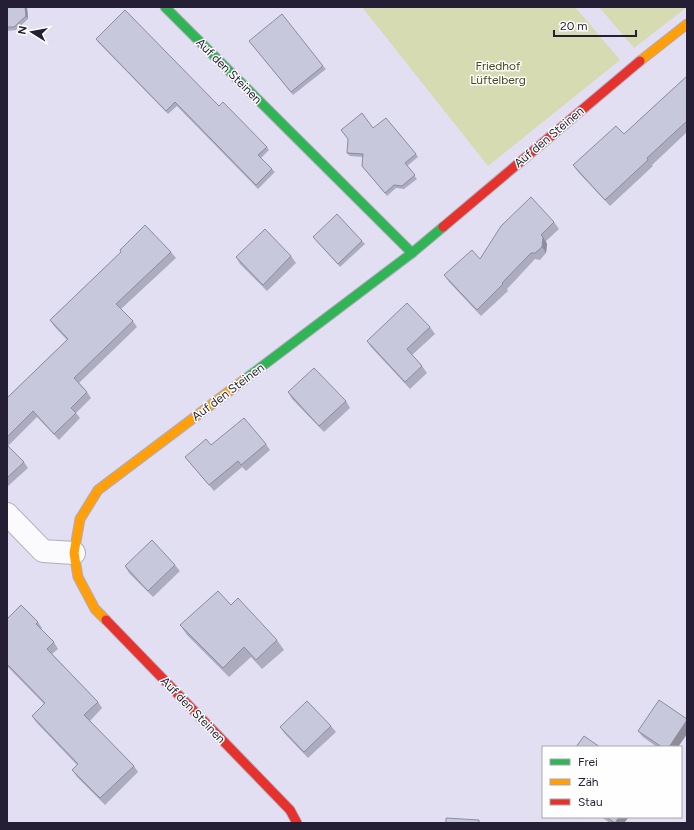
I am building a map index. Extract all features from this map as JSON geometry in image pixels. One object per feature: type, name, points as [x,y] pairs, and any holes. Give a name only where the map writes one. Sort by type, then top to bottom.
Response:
[{"type":"street","name":"Auf den Steinen","points":[[165,7],[412,253]]},
{"type":"street","name":"Auf den Steinen","points":[[297,823],[290,810],[95,609],[78,577],[74,553],[80,519],[98,490],[412,253],[633,66],[687,24]]},
{"type":"street","points":[[7,514],[43,551],[74,553]]},
{"type":"green space","name":"Friedhof Lüftelberg","points":[[362,7],[575,7],[620,60],[488,166]]},
{"type":"green space","points":[[599,7],[687,7],[634,48]]},
{"type":"building","points":[[7,7],[25,7],[26,16],[14,27],[7,27]]},
{"type":"building","points":[[125,10],[219,106],[223,102],[267,147],[258,155],[272,169],[256,185],[175,102],[166,111],[96,39]]},
{"type":"building","points":[[282,14],[323,66],[291,92],[249,41]]},
{"type":"building","points":[[687,76],[687,121],[605,200],[573,165],[616,126],[624,134]]},
{"type":"building","points":[[362,113],[373,128],[386,118],[416,154],[405,163],[415,175],[402,186],[394,185],[385,193],[362,166],[363,154],[347,153],[348,139],[341,130]]},
{"type":"building","points":[[531,197],[554,222],[541,235],[543,237],[542,247],[535,253],[531,253],[477,310],[444,275],[472,250],[480,259],[501,226]]},
{"type":"building","points":[[337,214],[362,241],[338,264],[313,237]]},
{"type":"building","points":[[145,225],[171,252],[116,304],[133,321],[74,378],[87,392],[71,408],[76,413],[54,434],[33,411],[7,437],[7,398],[68,339],[50,320],[121,252],[120,250]]},
{"type":"building","points":[[265,229],[291,256],[263,285],[236,257]]},
{"type":"building","points":[[407,303],[430,327],[407,349],[422,366],[405,382],[367,341]]},
{"type":"building","points":[[314,368],[346,401],[319,426],[288,392]]},
{"type":"building","points":[[244,418],[266,444],[241,465],[238,461],[209,485],[185,457],[206,439],[211,445]]},
{"type":"building","points":[[7,445],[24,462],[7,478]]},
{"type":"building","points":[[152,540],[175,565],[148,591],[125,566]]},
{"type":"building","points":[[218,591],[231,605],[238,598],[277,640],[256,660],[244,647],[223,668],[180,625]]},
{"type":"building","points":[[21,605],[38,622],[36,624],[54,642],[47,649],[98,702],[84,715],[134,766],[100,798],[72,770],[78,764],[32,716],[45,703],[7,664],[7,619]]},
{"type":"building","points":[[659,700],[687,719],[670,746],[660,746],[638,731]]},
{"type":"building","points":[[307,701],[331,726],[304,752],[280,727]]},
{"type":"building","points":[[584,736],[599,746],[577,746]]},
{"type":"building","points":[[446,818],[479,820],[479,823],[446,823]]},
{"type":"building","points":[[608,818],[618,818],[615,823]]},
{"type":"traffic: fast","points":[[165,7],[412,253]]},
{"type":"traffic: fast","points":[[244,380],[412,253],[443,227]]},
{"type":"traffic: slow","points":[[640,61],[687,24]]},
{"type":"traffic: slow","points":[[106,620],[95,609],[78,577],[74,553],[80,519],[98,490],[244,380]]},
{"type":"traffic: jam","points":[[443,227],[640,61]]},
{"type":"traffic: jam","points":[[106,620],[290,810],[297,823]]}]
